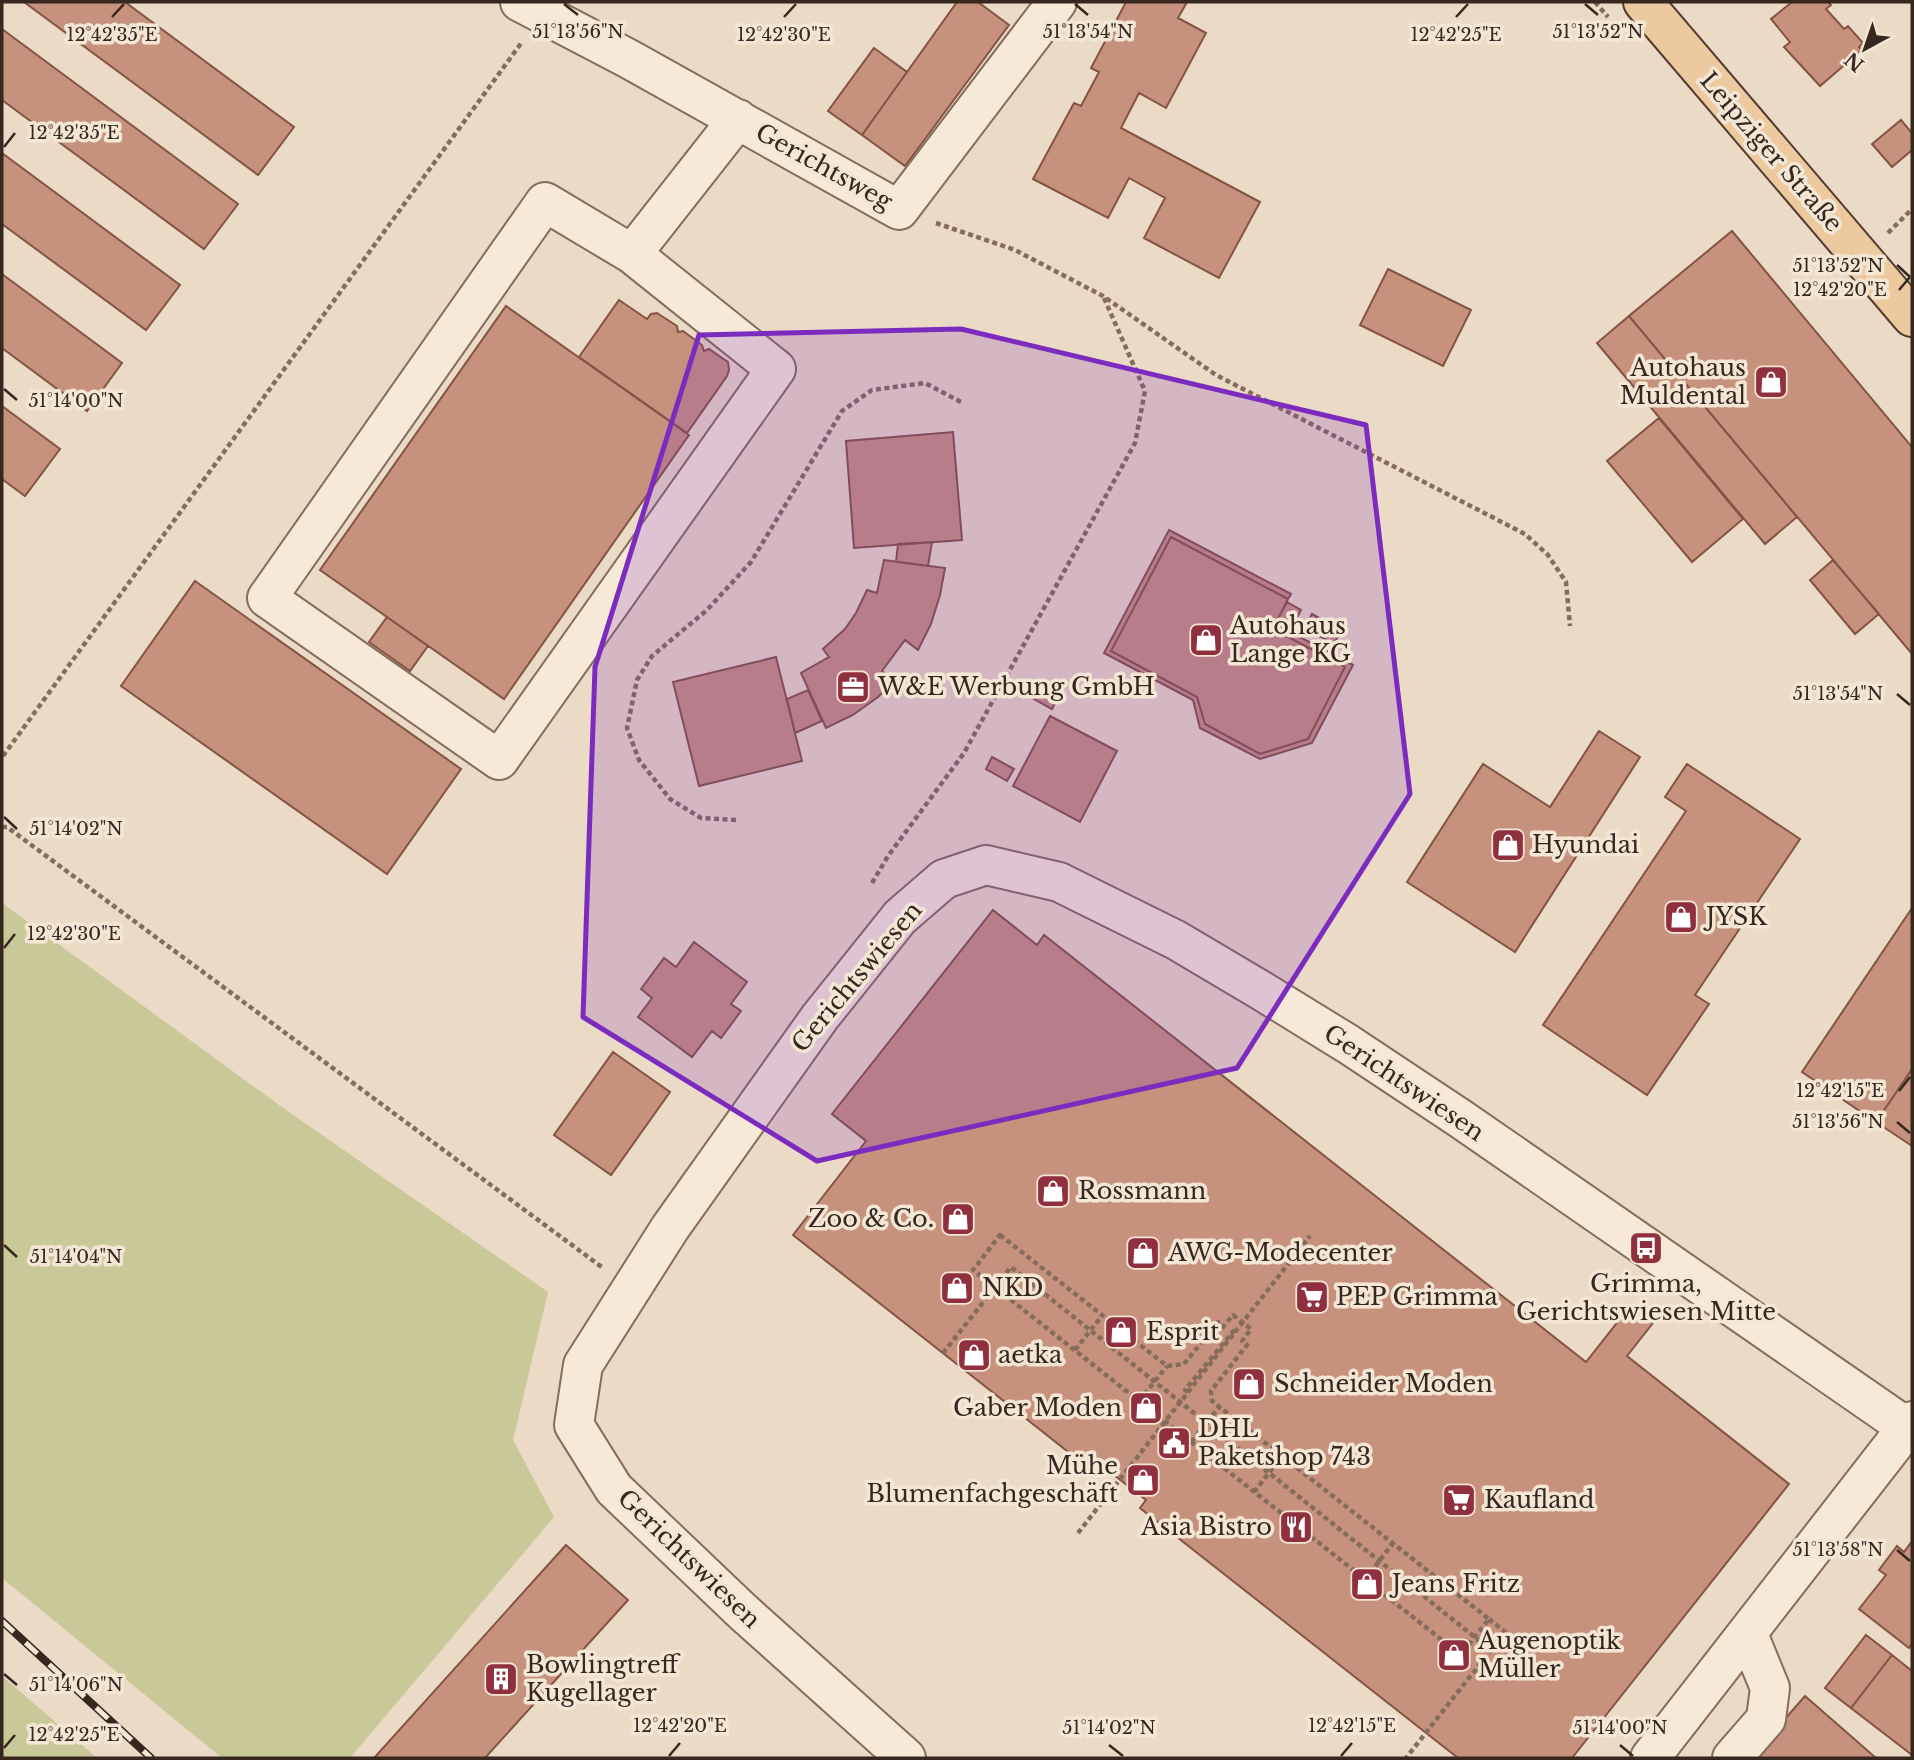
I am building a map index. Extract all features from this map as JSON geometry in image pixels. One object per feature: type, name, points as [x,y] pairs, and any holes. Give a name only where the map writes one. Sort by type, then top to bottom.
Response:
[{"type":"main road","name":"Leipziger Straße","points":[[1643,2],[1908,302]]},
{"type":"street","name":"Gerichtsweg","points":[[532,8],[899,210],[1057,2]]},
{"type":"street","points":[[632,254],[738,120]]},
{"type":"street","points":[[545,202],[632,254],[775,369],[499,760],[267,598],[545,202]]},
{"type":"street","name":"Gerichtswiesen","points":[[906,1758],[742,1611],[614,1489],[574,1425],[583,1365],[670,1228],[820,1017],[901,917],[944,879],[986,865],[1059,882],[1175,940],[1262,990],[1450,1112],[1911,1426],[1650,1758]]},
{"type":"street","points":[[1732,1758],[1766,1719],[1769,1699],[1770,1688],[1748,1634]]},
{"type":"path","points":[[3,756],[532,8]]},
{"type":"path","points":[[899,210],[1015,250],[1103,296],[1216,375],[1525,534],[1548,555],[1566,582],[1570,626]]},
{"type":"path","points":[[872,883],[888,856],[964,753],[1135,443],[1145,391],[1103,296]]},
{"type":"path","points":[[736,820],[701,818],[670,799],[639,760],[628,728],[637,680],[652,656],[707,610],[751,562],[842,411],[872,390],[925,383],[961,402]]},
{"type":"path","points":[[2,827],[7,827],[632,1289]]},
{"type":"path","points":[[1167,1366],[1000,1235],[973,1270],[1461,1656],[1489,1619]]},
{"type":"path","points":[[1078,1532],[1311,1236]]},
{"type":"path","points":[[943,1353],[1012,1267],[1491,1650],[1406,1758]]},
{"type":"path","points":[[1075,1350],[1102,1315]]},
{"type":"path","points":[[1139,1401],[1167,1366],[1184,1364],[1218,1322],[1223,1327],[1233,1315],[1251,1329],[1242,1341],[1247,1345],[1211,1391],[1212,1401],[1514,1639]]},
{"type":"path","points":[[1191,1442],[1220,1406]]},
{"type":"path","points":[[1254,1492],[1282,1455]]},
{"type":"path","points":[[1365,1580],[1393,1543]]},
{"type":"highlighted area","points":[[961,329],[1366,425],[1410,794],[1237,1068],[817,1161],[583,1017],[595,667],[699,335]]},
{"type":"green space","points":[[2,903],[286,1110],[548,1292],[513,1440],[554,1517],[350,1758],[222,1758],[2,1578]]},
{"type":"green space","points":[[2,1676],[97,1758],[2,1758]]},
{"type":"building","points":[[24,2],[125,2],[294,127],[258,175]]},
{"type":"building","points":[[957,2],[978,2],[1009,25],[905,166],[862,135]]},
{"type":"building","points":[[1126,2],[1187,2],[1178,18],[1206,33],[1166,108],[1139,93],[1121,128],[1260,202],[1219,278],[1144,238],[1165,198],[1129,178],[1108,218],[1033,179],[1074,103],[1081,106],[1099,72],[1091,68]]},
{"type":"building","points":[[1792,2],[1828,2],[1831,5],[1826,9],[1844,29],[1848,26],[1863,43],[1859,47],[1862,50],[1820,86],[1784,47],[1790,42],[1771,19]]},
{"type":"building","points":[[2,29],[238,204],[204,249],[2,100]]},
{"type":"building","points":[[874,48],[907,72],[862,135],[828,111]]},
{"type":"building","points":[[1901,120],[1912,133],[1912,150],[1892,167],[1872,144]]},
{"type":"building","points":[[2,153],[180,285],[146,330],[2,224]]},
{"type":"building","name":"Autohaus Muldental","points":[[1732,231],[1912,447],[1912,654],[1629,316]]},
{"type":"building","points":[[1388,269],[1471,310],[1443,366],[1360,325]]},
{"type":"building","points":[[2,274],[122,363],[87,411],[2,348]]},
{"type":"building","points":[[619,300],[647,319],[651,314],[657,313],[677,326],[678,332],[683,331],[702,345],[704,351],[709,349],[728,362],[727,376],[687,433],[579,357]]},
{"type":"building","points":[[506,306],[689,435],[504,699],[320,570]]},
{"type":"building","points":[[1629,316],[1797,517],[1765,544],[1597,343]]},
{"type":"building","points":[[2,406],[60,449],[25,496],[2,479]]},
{"type":"building","points":[[1659,418],[1743,519],[1692,562],[1607,461]]},
{"type":"building","points":[[953,432],[962,540],[854,548],[846,441]]},
{"type":"building","points":[[1169,530],[1291,594],[1288,599],[1171,537],[1111,651],[1197,697],[1205,724],[1260,754],[1308,739],[1345,667],[1273,629],[1275,624],[1353,665],[1312,743],[1260,759],[1200,728],[1193,700],[1104,653]]},
{"type":"building","name":"Autohaus Lange KG","points":[[1171,537],[1288,599],[1273,629],[1345,667],[1308,739],[1260,754],[1205,724],[1197,697],[1111,651]]},
{"type":"building","points":[[932,542],[928,566],[896,562],[898,544]]},
{"type":"building","points":[[884,560],[945,568],[931,624],[918,650],[905,640],[882,671],[894,681],[878,697],[853,715],[826,728],[801,673],[829,657],[823,649],[845,629],[867,590],[877,593]]},
{"type":"building","points":[[1833,560],[1879,614],[1855,634],[1810,580]]},
{"type":"building","points":[[195,581],[461,769],[387,874],[121,686]]},
{"type":"building","points":[[1287,602],[1301,610],[1290,632],[1275,624]]},
{"type":"building","points":[[1312,614],[1341,630],[1334,644],[1305,628]]},
{"type":"building","points":[[387,617],[428,646],[410,671],[369,642]]},
{"type":"building","points":[[776,657],[802,761],[699,786],[673,682]]},
{"type":"building","points":[[1043,681],[1061,691],[1052,709],[1034,699]]},
{"type":"building","points":[[808,690],[822,721],[795,733],[787,699]]},
{"type":"building","points":[[1050,716],[1117,751],[1080,822],[1013,786]]},
{"type":"building","name":"Hyundai","points":[[1599,731],[1640,757],[1515,952],[1407,882],[1483,764],[1550,807]]},
{"type":"building","points":[[992,757],[1014,769],[1007,781],[986,769]]},
{"type":"building","name":"JYSK","points":[[1687,764],[1800,839],[1695,995],[1709,1004],[1647,1095],[1543,1025],[1686,811],[1665,797]]},
{"type":"building","points":[[1912,908],[1912,1069],[1876,1122],[1802,1072]]},
{"type":"building","points":[[993,910],[1037,945],[1044,935],[1586,1362],[1631,1305],[1653,1323],[1627,1356],[1789,1484],[1572,1758],[1458,1758],[1140,1508],[1146,1500],[1087,1454],[1081,1462],[793,1235],[866,1141],[832,1114]]},
{"type":"building","points":[[694,942],[747,982],[731,1004],[741,1011],[721,1038],[712,1031],[692,1057],[638,1017],[652,998],[641,989],[664,958],[676,967]]},
{"type":"building","points":[[613,1052],[670,1092],[611,1175],[554,1135]]},
{"type":"building","points":[[1912,1069],[1912,1146],[1876,1122]]},
{"type":"building","points":[[1912,1541],[1912,1643],[1909,1648],[1859,1609],[1886,1575],[1879,1570],[1897,1546],[1904,1552]]},
{"type":"building","name":"Bowlingtreff Kugellager","points":[[566,1545],[628,1600],[485,1758],[374,1758]]},
{"type":"building","points":[[1866,1635],[1892,1655],[1851,1708],[1825,1688]]},
{"type":"building","points":[[1892,1655],[1912,1671],[1912,1755],[1851,1708]]},
{"type":"building","points":[[1805,1696],[1876,1758],[1751,1758]]},
{"type":"railway","points":[[2,1621],[151,1758]]},
{"type":"place","name":"Autohaus Muldental","points":[[1771,382]]},
{"type":"place","name":"Autohaus Lange KG","points":[[1206,640]]},
{"type":"place","name":"W&E Werbung GmbH","points":[[853,687]]},
{"type":"place","name":"Hyundai","points":[[1508,845]]},
{"type":"place","name":"JYSK","points":[[1681,917]]},
{"type":"place","name":"Rossmann","points":[[1053,1191]]},
{"type":"place","name":"Zoo & Co.","points":[[958,1219]]},
{"type":"place","name":"Grimma, Gerichtswiesen Mitte","points":[[1646,1248]]},
{"type":"place","name":"AWG-Modecenter","points":[[1143,1253]]},
{"type":"place","name":"NKD","points":[[957,1288]]},
{"type":"place","name":"PEP Grimma","points":[[1312,1297]]},
{"type":"place","name":"Esprit","points":[[1121,1332]]},
{"type":"place","name":"aetka","points":[[974,1355]]},
{"type":"place","name":"Schneider Moden","points":[[1249,1384]]},
{"type":"place","name":"Gaber Moden","points":[[1146,1408]]},
{"type":"place","name":"DHL Paketshop 743","points":[[1174,1443]]},
{"type":"place","name":"Mühe Blumenfachgeschäft","points":[[1143,1480]]},
{"type":"place","name":"Kaufland","points":[[1459,1500]]},
{"type":"place","name":"Asia Bistro","points":[[1296,1527]]},
{"type":"place","name":"Jeans Fritz","points":[[1367,1584]]},
{"type":"place","name":"Augenoptik Müller","points":[[1454,1655]]},
{"type":"place","name":"Bowlingtreff Kugellager","points":[[501,1679]]}]
